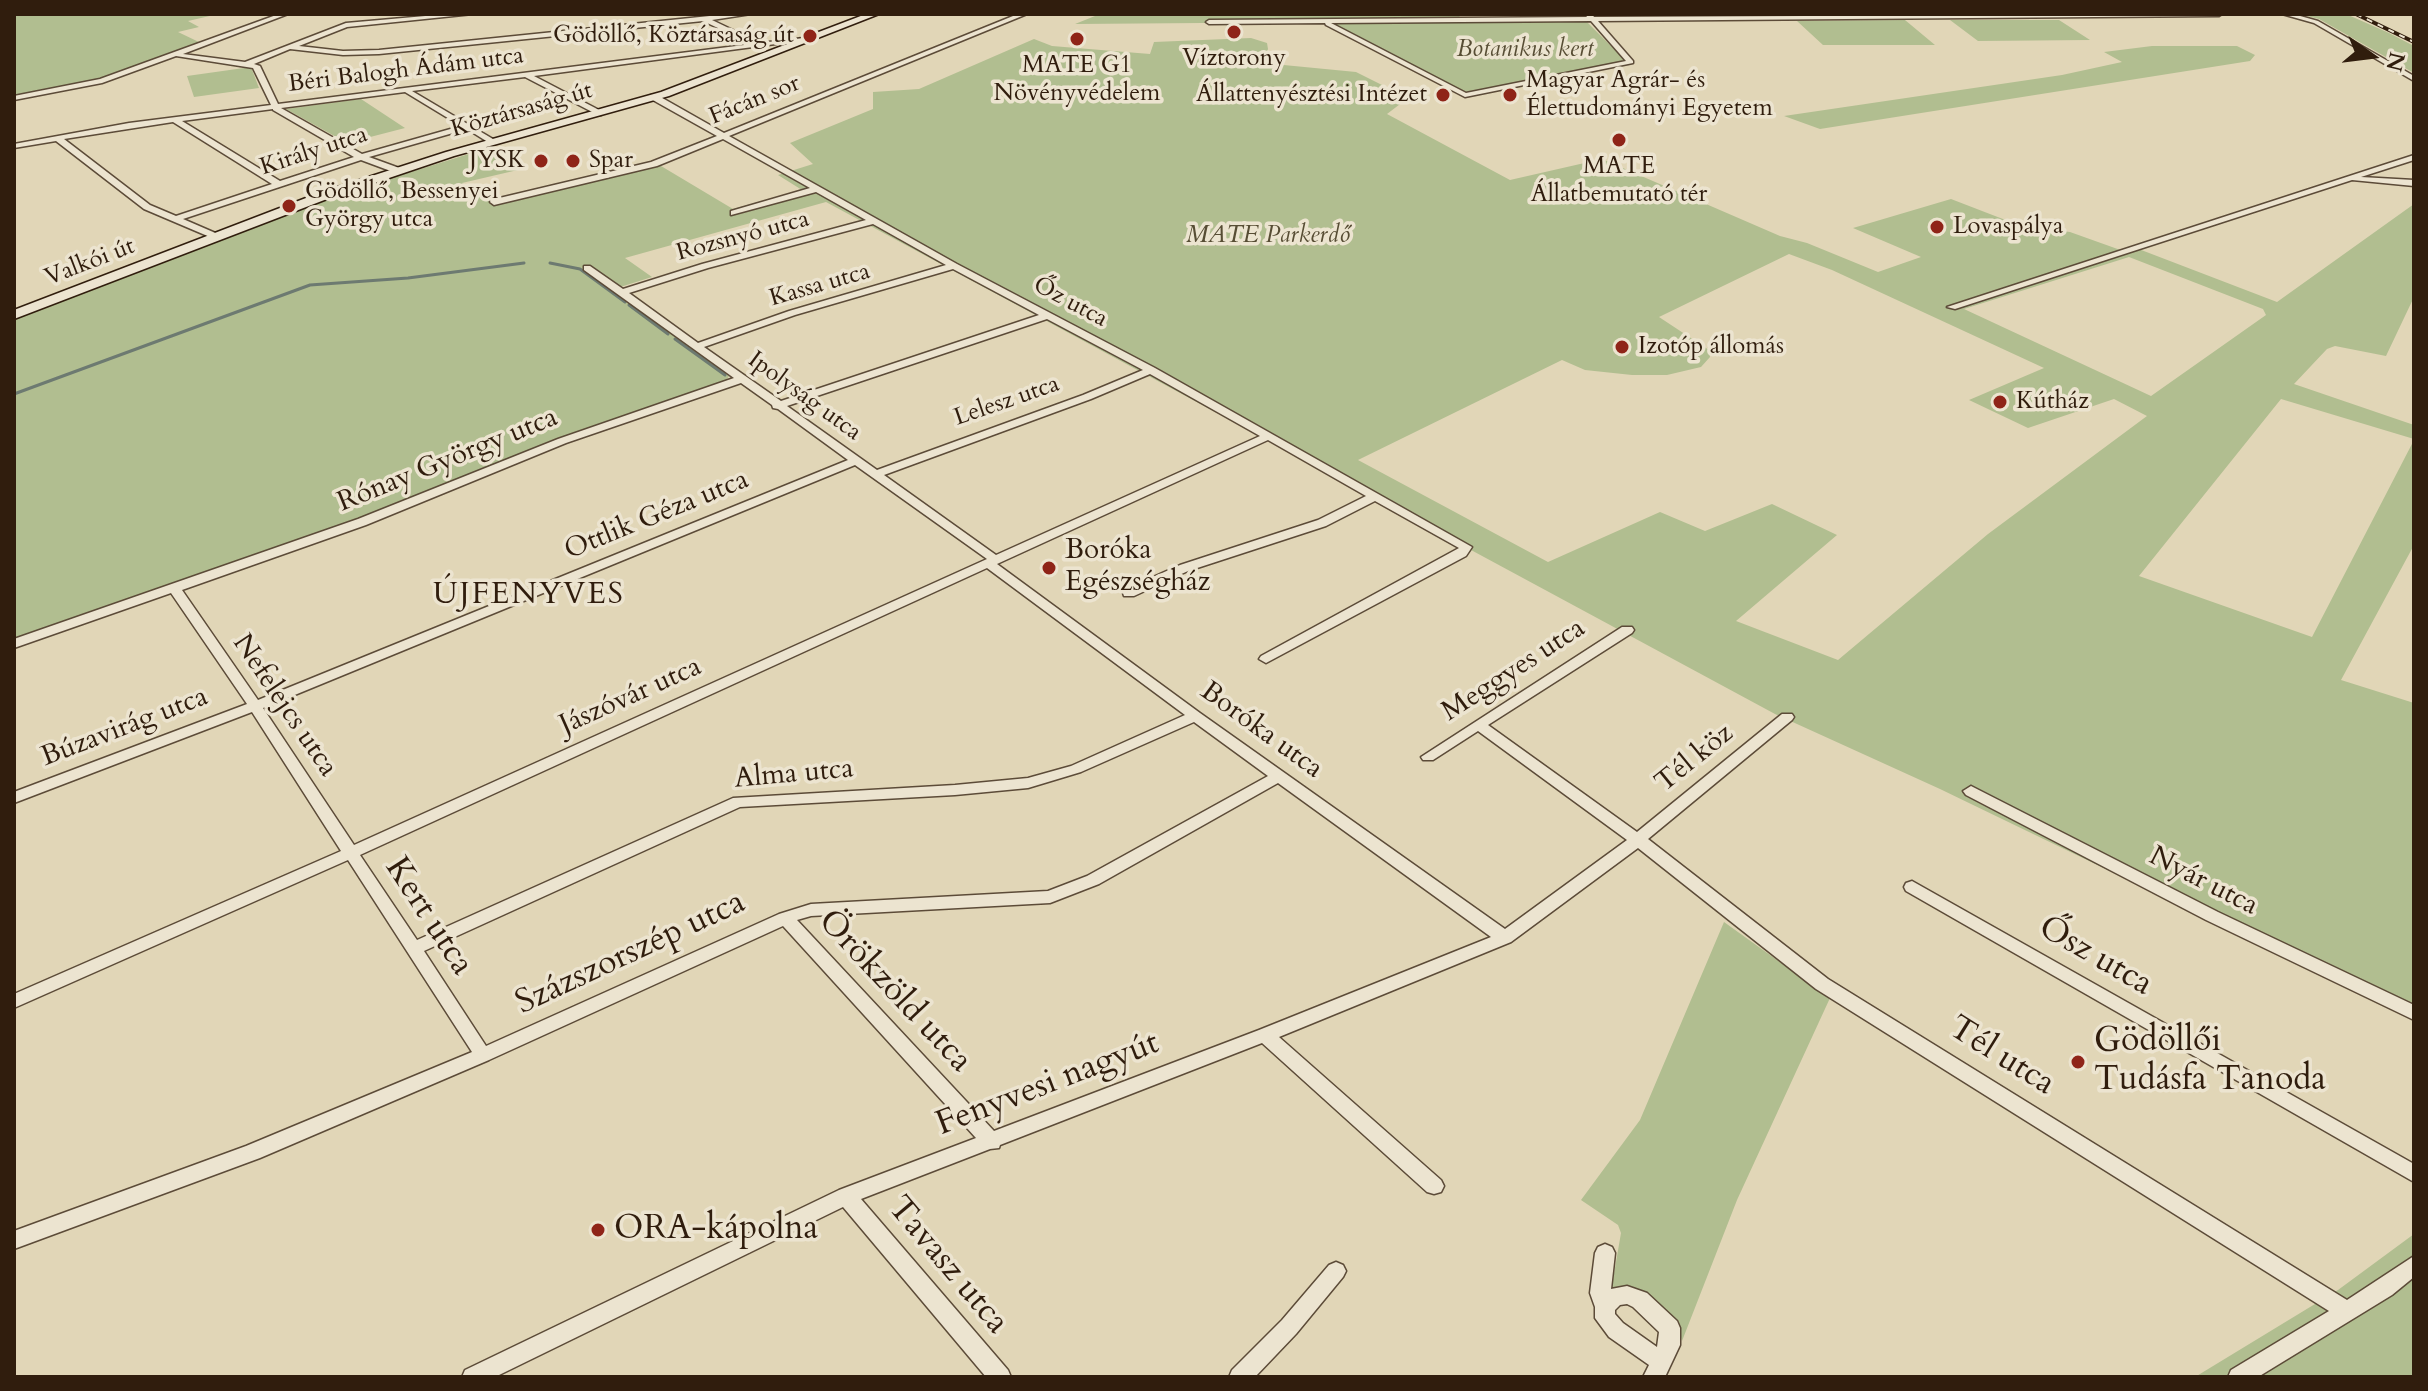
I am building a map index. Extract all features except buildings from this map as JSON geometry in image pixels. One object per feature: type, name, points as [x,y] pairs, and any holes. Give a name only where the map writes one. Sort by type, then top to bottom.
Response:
[{"type":"main road","name":"Köztársaság út","points":[[182,251],[399,171],[654,97],[872,14]]},
{"type":"main road","name":"Valkói út","points":[[14,315],[182,251]]},
{"type":"street","points":[[14,98],[97,83],[285,14]]},
{"type":"street","points":[[247,64],[346,25],[470,14]]},
{"type":"street","points":[[288,47],[367,53],[748,14]]},
{"type":"street","name":"Fácán sor","points":[[494,202],[654,164],[1024,14]]},
{"type":"street","points":[[1209,22],[2219,14]]},
{"type":"street","points":[[2285,14],[2316,22],[2414,79]]},
{"type":"street","points":[[708,17],[758,45]]},
{"type":"street","points":[[1324,22],[1465,95],[1631,62],[1589,17]]},
{"type":"street","name":"Béri Balogh Ádám utca","points":[[14,146],[174,119],[803,40]]},
{"type":"street","points":[[174,54],[259,68],[276,108],[361,157],[399,171]]},
{"type":"street","points":[[528,76],[598,113]]},
{"type":"street","points":[[408,92],[494,142]]},
{"type":"street","name":"Őz utca","points":[[654,97],[1466,547],[1462,553],[1266,659]]},
{"type":"street","points":[[174,119],[278,184]]},
{"type":"street","name":"Király utca","points":[[176,219],[361,157],[467,127]]},
{"type":"street","points":[[57,138],[147,207],[217,237]]},
{"type":"street","points":[[1952,307],[2414,157]]},
{"type":"street","points":[[2368,171],[2399,182]]},
{"type":"street","points":[[2350,178],[2414,183]]},
{"type":"street","points":[[734,213],[816,189]]},
{"type":"street","name":"Rozsnyó utca","points":[[623,292],[705,266],[873,221]]},
{"type":"street","name":"Kassa utca","points":[[698,346],[792,313],[954,266]]},
{"type":"street","name":"Ipolyság utca","points":[[587,268],[876,474],[992,562]]},
{"type":"street","points":[[777,406],[1046,316]]},
{"type":"street","name":"Lelesz utca","points":[[876,474],[1087,397],[1151,370]]},
{"type":"street","name":"Rónay György utca","points":[[14,644],[362,522],[562,441],[741,379]]},
{"type":"street","name":"Jászóvár utca","points":[[14,1001],[350,853],[1268,436]]},
{"type":"street","name":"Ottlik Géza utca","points":[[255,706],[855,461]]},
{"type":"street","points":[[1129,593],[1184,568],[1322,523],[1375,496]]},
{"type":"street","name":"Boróka utca","points":[[992,562],[1195,716],[1505,938]]},
{"type":"street","name":"Nefelejcs utca","points":[[174,588],[350,853]]},
{"type":"street","name":"Meggyes utca","points":[[1428,757],[1627,630]]},
{"type":"street","name":"Búzavirág utca","points":[[14,798],[255,706]]},
{"type":"street","name":"Alma utca","points":[[414,948],[738,802],[1028,783],[1076,769],[1195,716]]},
{"type":"street","name":"Tél köz","points":[[1636,841],[1787,717]]},
{"type":"street","name":"Tél utca","points":[[1479,725],[1664,859],[1822,984],[2345,1310]]},
{"type":"street","name":"Százszorszép utca","points":[[14,1240],[214,1168],[483,1055],[785,918],[811,910],[1050,897],[1093,880],[1279,776]]},
{"type":"street","name":"Nyár utca","points":[[1971,791],[2212,916],[2414,1013]]},
{"type":"street","name":"Fenyvesi nagyút","points":[[473,1377],[846,1196],[992,1142],[1505,938],[1636,841]]},
{"type":"street","name":"Kert utca","points":[[350,853],[483,1055]]},
{"type":"street","name":"Ősz utca","points":[[1912,887],[2414,1174]]},
{"type":"street","name":"Örökzöld utca","points":[[785,918],[992,1142]]},
{"type":"street","points":[[1265,1035],[1434,1186]]},
{"type":"street","name":"Tavasz utca","points":[[846,1196],[1000,1377]]},
{"type":"street","points":[[1605,1253],[1600,1293],[1605,1318],[1657,1369],[1671,1333],[1662,1317],[1640,1300],[1627,1295],[1614,1297],[1605,1307]]},
{"type":"street","points":[[2239,1377],[2385,1288],[2414,1265]]},
{"type":"street","points":[[1240,1377],[1289,1327],[1336,1271]]},
{"type":"green space","points":[[14,14],[214,15],[188,21],[199,27],[178,32],[201,43],[105,80],[14,98]]},
{"type":"green space","name":"Botanikus kert","points":[[1100,14],[1460,14],[1459,21],[1586,21],[1626,61],[1466,92],[1329,26],[1329,22],[1075,24]]},
{"type":"green space","points":[[2299,14],[2346,14],[2389,33],[2414,46],[2414,73],[2319,19]]},
{"type":"green space","points":[[1905,20],[1935,45],[1823,45],[1797,21]]},
{"type":"green space","points":[[1950,20],[2059,20],[2090,40],[1978,41]]},
{"type":"green space","name":"MATE Parkerdő","points":[[1251,38],[1267,43],[1263,63],[1356,72],[1408,98],[1387,114],[1510,180],[1602,159],[1780,236],[1807,243],[1878,272],[1921,257],[1853,228],[1951,199],[2021,226],[2070,232],[2126,252],[2136,248],[2277,302],[2414,204],[2414,297],[2386,356],[2335,346],[2327,349],[2294,384],[2414,425],[2414,439],[2281,399],[2139,576],[2312,637],[2414,440],[2414,545],[2341,680],[2414,703],[2414,1018],[1940,789],[1775,714],[826,202],[625,258],[652,277],[614,289],[680,334],[729,376],[726,381],[548,442],[309,539],[14,639],[14,317],[324,199],[488,148],[522,169],[462,183],[497,199],[656,163],[733,209],[802,190],[778,175],[813,164],[790,143],[873,109],[873,92],[919,89],[1034,39],[1052,46],[1150,54],[1154,42]],"holes":[[[1789,254],[1832,270],[2044,368],[1969,400],[2028,428],[2114,399],[2147,416],[1988,534],[1838,660],[1736,621],[1837,535],[1772,504],[1705,531],[1660,512],[1548,562],[1358,460],[1562,360],[1585,370],[1632,375],[1667,375],[1701,367],[1710,357],[1709,350],[1659,317]],[[2129,257],[2263,309],[2266,315],[2151,396],[1964,309]]]},
{"type":"green space","points":[[2152,46],[2237,46],[2255,55],[2250,61],[1820,129],[1784,116],[2062,75],[2122,62],[2104,52]]},
{"type":"green space","points":[[251,67],[259,88],[194,97],[187,76]]},
{"type":"green space","points":[[361,99],[405,128],[347,143],[286,109]]},
{"type":"green space","points":[[1724,922],[1830,998],[1737,1200],[1682,1341],[1677,1321],[1648,1295],[1626,1288],[1611,1291],[1621,1233],[1618,1225],[1581,1200],[1640,1120]]},
{"type":"green space","points":[[2414,1234],[2414,1377],[2195,1377],[2338,1290]]},
{"type":"waterway","points":[[14,394],[310,285],[408,278],[524,263]]},
{"type":"waterway","points":[[550,263],[580,269],[625,302]]},
{"type":"waterway","points":[[629,305],[668,334]]},
{"type":"waterway","points":[[675,339],[725,375]]},
{"type":"railway","points":[[2356,14],[2414,42]]},
{"type":"place","name":"Víztorony","points":[[1234,32]]},
{"type":"place","name":"Gödöllő, Köztársaság út","points":[[810,36]]},
{"type":"place","name":"MATE G1 Növényvédelem","points":[[1077,39]]},
{"type":"place","name":"Állattenyésztési Intézet","points":[[1443,95]]},
{"type":"place","name":"Magyar Agrár- és Élettudományi Egyetem","points":[[1510,95]]},
{"type":"place","name":"MATE Állatbemutató tér","points":[[1619,140]]},
{"type":"place","name":"JYSK","points":[[541,161]]},
{"type":"place","name":"Spar","points":[[573,161]]},
{"type":"place","name":"Gödöllő, Bessenyei György utca","points":[[289,206]]},
{"type":"place","name":"Lovaspálya","points":[[1937,227]]},
{"type":"place","name":"Izotóp állomás","points":[[1622,347]]},
{"type":"place","name":"Kútház","points":[[2000,402]]},
{"type":"place","name":"Boróka Egészségház","points":[[1049,568]]},
{"type":"place","name":"Gödöllői Tudásfa Tanoda","points":[[2078,1062]]},
{"type":"place","name":"ORA-kápolna","points":[[598,1230]]},
{"type":"district","name":"ÚJFENYVES","points":[[529,596]]}]
